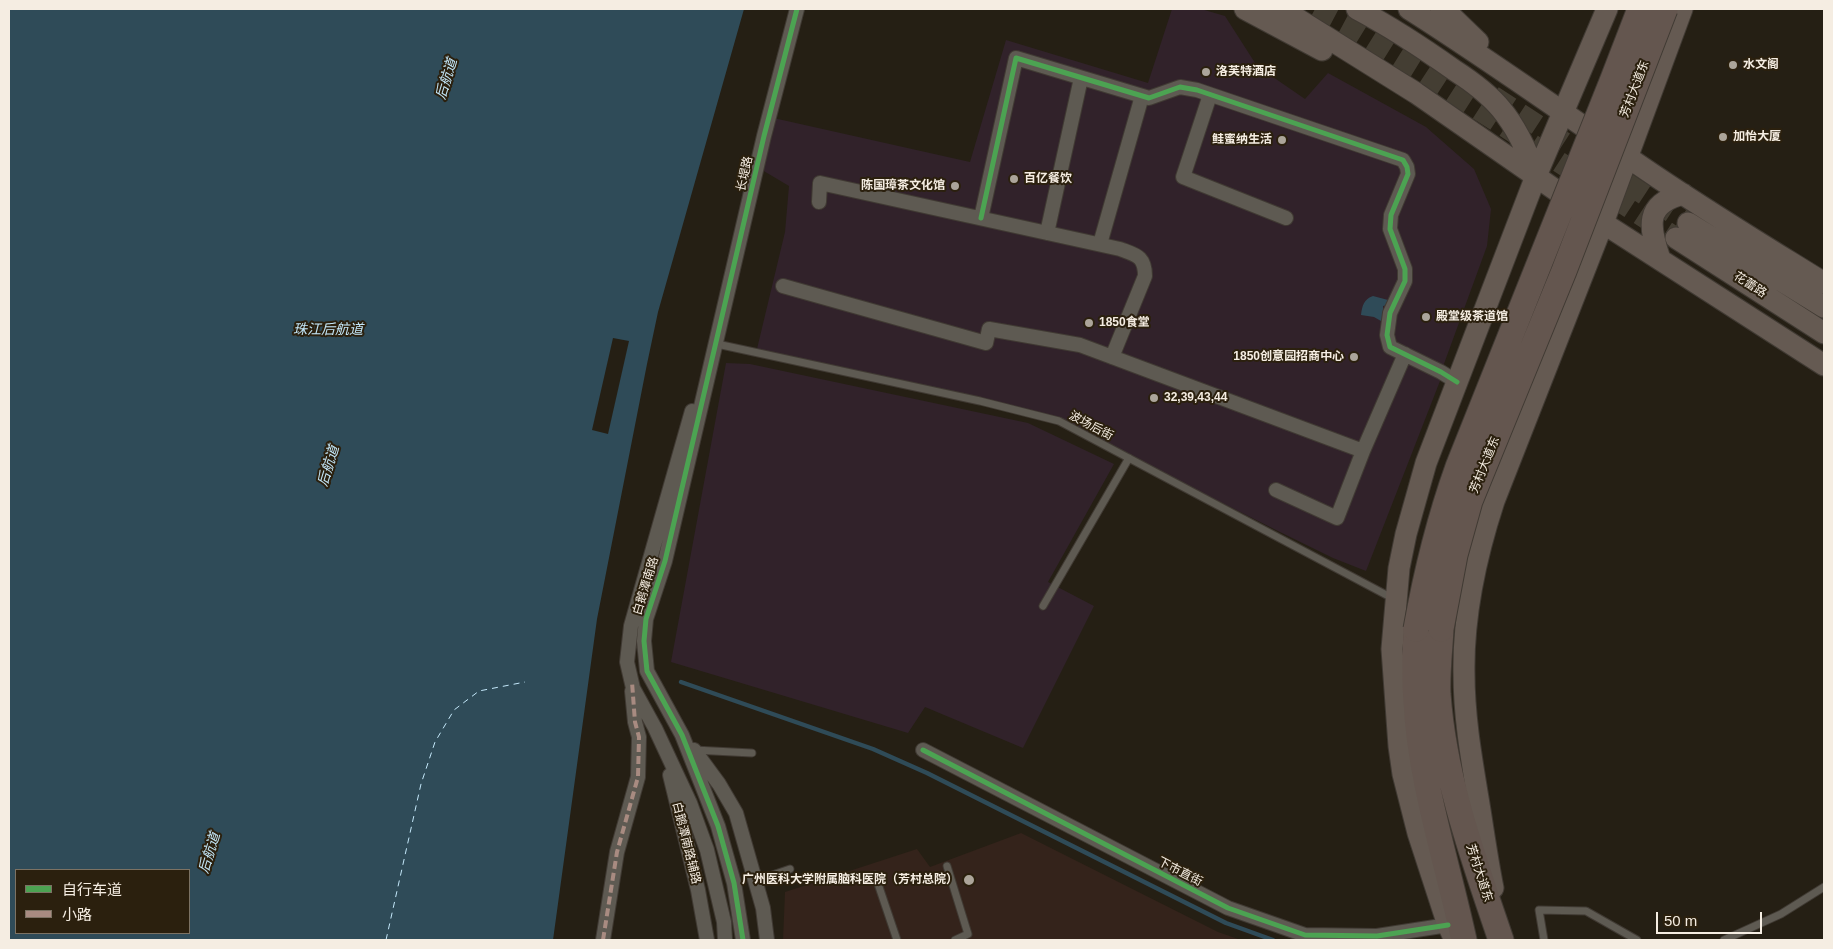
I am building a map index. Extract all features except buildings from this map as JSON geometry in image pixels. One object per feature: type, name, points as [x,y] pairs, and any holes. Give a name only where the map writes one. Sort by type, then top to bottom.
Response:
[{"type":"highway","name":"芳村大道东","points":[[1455,935],[1421,745],[1416,702],[1416,628],[1422,594],[1436,532],[1458,467],[1640,9]]},
{"type":"highway","name":"芳村大道东","points":[[1502,940],[1457,805],[1449,769],[1441,728],[1438,691],[1441,629],[1455,555],[1470,501],[1672,10]]},
{"type":"main road","points":[[1246,9],[1401,97],[1523,175],[1529,178],[1536,176]]},
{"type":"main road","points":[[1277,9],[1296,18],[1416,93],[1603,223],[1824,365]]},
{"type":"main road","points":[[1357,9],[1417,44],[1486,94],[1501,108],[1511,122],[1526,150],[1536,176]]},
{"type":"main road","points":[[1409,9],[1683,194],[1824,283]]},
{"type":"main road","points":[[1441,9],[1449,14],[1513,78]]},
{"type":"main road","points":[[1455,935],[1418,833],[1403,774],[1396,716],[1392,649],[1399,568],[1406,534],[1426,463],[1536,176],[1606,9]]},
{"type":"main road","name":"芳村大道东","points":[[1502,940],[1485,848],[1467,730],[1464,672],[1469,603],[1474,569],[1494,501],[1627,157],[1672,10]]},
{"type":"main road","points":[[1660,259],[1652,236],[1652,219],[1657,209],[1670,197],[1683,194]]},
{"type":"main road","name":"花蕾路","points":[[1824,307],[1682,230],[1824,333]]},
{"type":"street","name":"长堤路","points":[[717,344],[762,144],[797,9]]},
{"type":"street","points":[[981,218],[1016,58],[1149,98],[1180,87],[1210,95],[1403,160],[1408,174],[1391,216],[1390,229],[1405,269],[1405,281],[1390,313],[1387,335],[1390,347],[1457,382]]},
{"type":"street","points":[[1047,233],[1081,78]]},
{"type":"street","points":[[1210,95],[1183,177],[1286,218]]},
{"type":"street","points":[[1100,244],[1142,96]]},
{"type":"street","points":[[819,202],[820,184],[1100,244],[1140,257],[1145,266],[1145,276],[1112,358]]},
{"type":"street","points":[[782,286],[986,343],[989,329],[1080,345],[1363,451]]},
{"type":"street","name":"白鹅潭南路","points":[[717,344],[689,420],[631,626],[627,662],[632,682],[690,803],[707,850],[724,922],[725,940]]},
{"type":"street","name":"白鹅潭南路","points":[[717,344],[665,561],[646,619],[644,641],[646,671],[682,735],[718,826],[734,883],[743,940]]},
{"type":"street","points":[[1276,490],[1337,518],[1363,451],[1405,354]]},
{"type":"street","points":[[603,940],[617,852],[638,777],[639,737],[635,722],[632,682]]},
{"type":"street","points":[[682,735],[719,784],[736,813],[763,908],[767,940]]},
{"type":"street","name":"白鹅潭南路辅路","points":[[662,746],[698,890],[707,940]]},
{"type":"street","name":"下市直街","points":[[923,750],[1228,908],[1306,935],[1455,935]]},
{"type":"lane","name":"波场后街","points":[[717,344],[980,401],[1059,421],[1396,600]]},
{"type":"lane","points":[[1042,606],[1128,458]]},
{"type":"lane","points":[[694,750],[752,752]]},
{"type":"lane","points":[[946,866],[968,934],[954,940]]},
{"type":"lane","points":[[755,881],[790,869]]},
{"type":"lane","points":[[875,875],[897,940]]},
{"type":"lane","points":[[1724,940],[1781,914],[1824,887]]},
{"type":"lane","points":[[1544,940],[1539,910],[1586,910],[1637,940]]},
{"type":"shaded area","points":[[1172,9],[1201,9],[1225,16],[1257,66],[1305,99],[1328,73],[1426,127],[1474,169],[1491,209],[1487,246],[1441,372],[1440,381],[1366,571],[1333,558],[1059,421],[756,353],[785,232],[789,186],[757,167],[769,117],[970,162],[1006,40],[1148,83]]},
{"type":"shaded area","points":[[726,363],[750,364],[1028,423],[1114,464],[1048,582],[1094,606],[1023,748],[925,707],[908,733],[671,662]]},
{"type":"shaded area","name":"广州医科大学附属脑科医院（芳村总院）","points":[[1021,833],[1218,932],[1241,940],[783,940],[785,892],[917,849],[930,867]]},
{"type":"water","name":"珠江后航道","points":[[9,9],[744,9],[658,312],[647,364],[597,619],[553,940],[9,940]]},
{"type":"water","points":[[1373,296],[1388,300],[1388,305],[1383,306],[1383,319],[1381,321],[1374,317],[1361,315],[1364,303]]},
{"type":"pier","points":[[613,338],[629,341],[608,434],[592,430]]},
{"type":"waterway","points":[[681,682],[873,749],[927,773],[1226,923],[1273,940]]},
{"type":"ferry route","points":[[386,940],[421,784],[435,742],[454,710],[479,691],[525,682]]},
{"type":"tunnel","points":[[1315,9],[1345,25],[1416,69],[1676,238]]},
{"type":"tunnel","points":[[1493,96],[1688,223]]},
{"type":"marked path","points":[[603,940],[617,852],[638,777],[639,737],[635,722],[632,682]]},
{"type":"cycle path","points":[[743,940],[734,883],[718,826],[682,735],[647,671],[644,641],[646,619],[665,561],[764,136],[797,9]]},
{"type":"cycle path","points":[[981,218],[1016,58],[1149,98],[1180,87],[1197,90],[1403,160],[1408,174],[1391,215],[1390,229],[1405,269],[1405,281],[1390,313],[1387,335],[1390,347],[1457,382]]},
{"type":"cycle path","points":[[923,750],[1228,908],[1305,935],[1377,936],[1448,925]]},
{"type":"place","name":"水文阁","points":[[1733,65]]},
{"type":"place","name":"洛芙特酒店","points":[[1206,72]]},
{"type":"place","name":"加怡大厦","points":[[1723,137]]},
{"type":"place","name":"鲑蜜纳生活","points":[[1282,140]]},
{"type":"place","name":"百亿餐饮","points":[[1014,179]]},
{"type":"place","name":"陈国璋茶文化馆","points":[[955,186]]},
{"type":"place","name":"殿堂级茶道馆","points":[[1426,317]]},
{"type":"place","name":"1850食堂","points":[[1089,323]]},
{"type":"place","name":"1850创意园招商中心","points":[[1354,357]]},
{"type":"place","name":"32,39,43,44","points":[[1154,398]]},
{"type":"place","name":"广州医科大学附属脑科医院（芳村总院）","points":[[969,880]]},
{"type":"water label","name":"后航道","points":[[447,79]]},
{"type":"water label","name":"后航道","points":[[329,466]]},
{"type":"water label","name":"后航道","points":[[210,853]]}]
